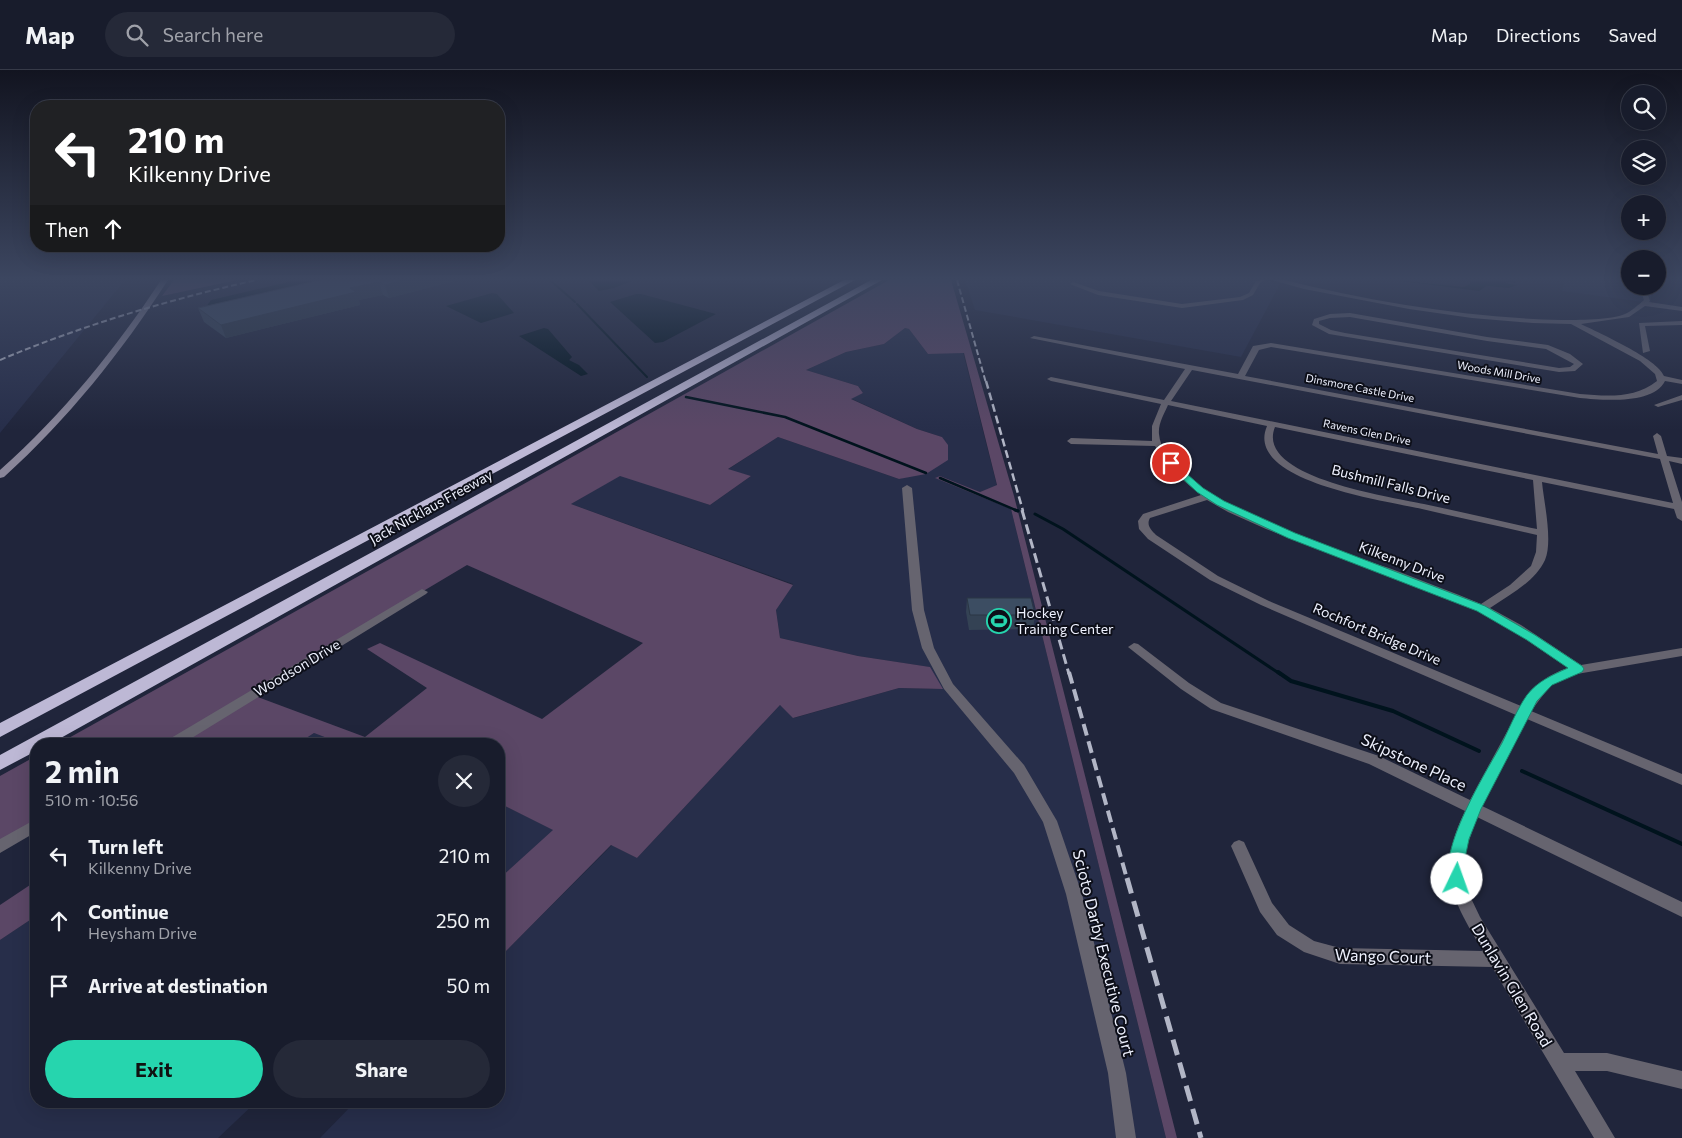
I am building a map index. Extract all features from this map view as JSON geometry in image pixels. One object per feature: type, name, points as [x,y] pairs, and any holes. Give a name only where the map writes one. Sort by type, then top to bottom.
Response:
[{"type":"highway","name":"Jack Nicklaus Freeway","points":[[0,731],[758,330]]},
{"type":"highway","name":"Jack Nicklaus Freeway","points":[[45,738],[787,330]]},
{"type":"highway","name":"Jack Nicklaus Freeway","points":[[0,763],[30,746]]},
{"type":"main road","points":[[0,475],[67,412],[129,330]]},
{"type":"street","points":[[1324,330],[1345,335],[1559,370],[1577,367],[1579,364],[1548,347],[1436,330]]},
{"type":"street","points":[[1587,330],[1644,359],[1655,368],[1660,378],[1682,382]]},
{"type":"street","points":[[1642,330],[1646,351]]},
{"type":"street","name":"Dinsmore Castle Drive","points":[[1034,338],[1682,461]]},
{"type":"street","name":"Woods Mill Drive","points":[[1240,377],[1256,348],[1272,345],[1580,396],[1618,398],[1640,395],[1656,388],[1661,382],[1660,378]]},
{"type":"street","points":[[1071,441],[1158,444],[1155,434],[1156,426],[1167,402],[1190,367]]},
{"type":"street","name":"Ravens Glen Drive","points":[[1051,378],[1678,507]]},
{"type":"street","points":[[1658,405],[1682,397]]},
{"type":"street","name":"Bushmill Falls Drive","points":[[1272,424],[1267,438],[1271,451],[1285,464],[1307,476],[1352,490],[1541,533]]},
{"type":"street","points":[[1657,436],[1682,518]]},
{"type":"street","name":"Kilkenny Drive","points":[[1158,444],[1183,476],[1209,496],[1276,529],[1481,608],[1531,637],[1578,669]]},
{"type":"street","points":[[1481,608],[1529,574],[1542,554],[1536,478]]},
{"type":"street","name":"Scioto Darby Executive Court","points":[[907,488],[918,610],[928,648],[948,686],[1019,769],[1050,820],[1074,894],[1117,1073],[1126,1138]]},
{"type":"street","name":"Rochfort Bridge Drive","points":[[1209,496],[1146,516],[1143,521],[1144,529],[1152,537],[1214,578],[1264,603],[1682,780]]},
{"type":"street","name":"Woodson Drive","points":[[181,738],[422,592]]},
{"type":"street","name":"Skipstone Place","points":[[1134,647],[1185,686],[1216,706],[1374,760],[1682,910]]},
{"type":"street","name":"Dunlavin Glen Road","points":[[1605,1138],[1495,958],[1463,900],[1457,879],[1456,863],[1461,839],[1473,809],[1532,698],[1548,682],[1578,669],[1682,652]]},
{"type":"street","points":[[0,847],[30,829]]},
{"type":"street","name":"Wango Court","points":[[1239,846],[1271,916],[1283,930],[1310,948],[1340,956],[1495,958]]},
{"type":"street","points":[[1559,1062],[1608,1062],[1682,1080]]},
{"type":"shaded area","points":[[0,330],[84,330],[0,433]]},
{"type":"shaded area","points":[[538,330],[549,330],[572,357],[569,360],[579,365],[588,374],[581,376],[519,336]]},
{"type":"shaded area","points":[[641,330],[686,330],[663,342],[655,343]]},
{"type":"shaded area","points":[[800,330],[903,330],[884,344],[846,352],[806,370],[858,386],[863,393],[851,399],[917,429],[942,437],[948,445],[948,460],[926,474],[899,479],[778,437],[728,469],[751,476],[710,505],[620,476],[571,504],[793,585],[776,610],[780,638],[858,656],[930,667],[943,689],[899,688],[793,718],[780,705],[637,858],[611,845],[505,952],[505,874],[553,830],[505,806],[505,738],[327,738],[314,733],[306,738],[186,738],[255,696],[365,737],[427,688],[367,649],[380,643],[542,719],[643,643],[467,565],[177,738],[69,738]]},
{"type":"shaded area","points":[[903,330],[910,330],[928,354],[963,352],[997,486],[980,492],[940,476],[936,478],[1011,509],[1166,1138],[320,1138],[349,1108],[505,1108],[505,952],[612,845],[637,858],[780,705],[794,718],[899,688],[942,689],[929,667],[858,656],[780,638],[776,610],[793,584],[571,504],[620,475],[710,505],[751,476],[727,470],[778,437],[899,479],[910,476],[942,437],[917,429],[850,398],[863,393],[858,386],[806,370],[846,352],[884,344]]},
{"type":"shaded area","points":[[910,330],[966,330],[1014,496],[1177,1138],[1166,1138],[1011,509],[935,478],[940,476],[980,492],[997,485],[964,353],[928,354]]},
{"type":"shaded area","points":[[1087,330],[1256,330],[1241,357]]},
{"type":"shaded area","points":[[314,733],[327,738],[306,738]]},
{"type":"shaded area","points":[[30,759],[30,826],[0,844],[0,776]]},
{"type":"shaded area","points":[[505,806],[554,830],[505,874]]},
{"type":"shaded area","points":[[30,885],[30,920],[0,940],[0,905]]},
{"type":"shaded area","points":[[30,920],[30,1108],[250,1108],[218,1138],[0,1138],[0,940]]},
{"type":"building","points":[[967,598],[1031,598],[1035,615],[970,615]]},
{"type":"waterway","points":[[602,330],[647,377]]},
{"type":"waterway","points":[[686,397],[785,417],[926,473]]},
{"type":"waterway","points":[[940,478],[1018,511],[1015,510]]},
{"type":"waterway","points":[[1035,514],[1063,529],[1280,674]]},
{"type":"waterway","points":[[1278,672],[1291,681],[1393,711],[1479,751]]},
{"type":"waterway","points":[[1522,771],[1682,844]]},
{"type":"railway","points":[[0,360],[80,330]]},
{"type":"railway","points":[[971,330],[986,383]]},
{"type":"railway","points":[[986,381],[1023,511]]},
{"type":"railway","points":[[1022,510],[1069,674]]},
{"type":"railway","points":[[1069,672],[1127,879]]},
{"type":"railway","points":[[1127,878],[1201,1138]]},
{"type":"place","name":"Hockey Training Center","points":[[999,621]]},
{"type":"route","points":[[1171,463],[1200,490],[1220,503],[1291,536],[1481,608],[1531,637],[1578,669],[1558,676],[1548,682],[1532,698],[1473,809],[1461,839],[1456,863],[1457,879]]}]
